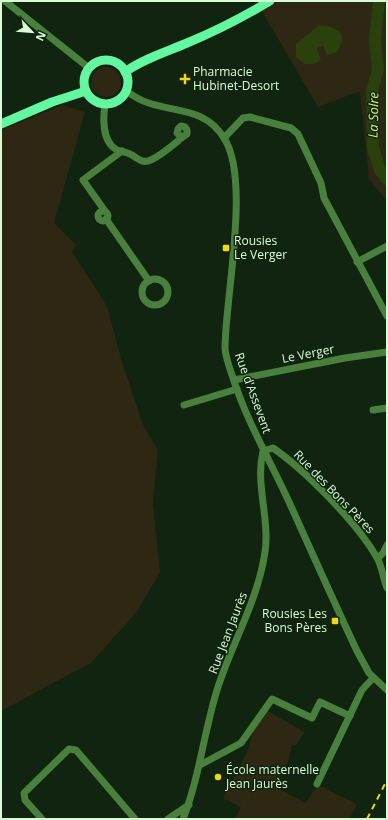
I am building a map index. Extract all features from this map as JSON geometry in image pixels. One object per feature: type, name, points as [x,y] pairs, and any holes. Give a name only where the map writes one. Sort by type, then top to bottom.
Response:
[{"type":"main road","points":[[125,72],[136,64],[152,59],[226,26],[270,1]]},
{"type":"main road","points":[[109,60],[118,64],[125,72],[127,79],[126,91],[116,101],[105,104],[93,100],[86,91],[84,80],[89,68],[98,62],[109,60]]},
{"type":"main road","points":[[1,124],[52,102],[86,91]]},
{"type":"street","points":[[5,1],[89,68]]},
{"type":"street","name":"Rue d'Assevent","points":[[126,91],[145,102],[195,113],[209,121],[224,138],[233,160],[235,180],[234,231],[225,351],[236,389],[263,451],[290,503],[357,651],[373,678],[387,690]]},
{"type":"street","points":[[105,104],[103,118],[106,133],[114,147],[142,161],[148,162],[184,136]]},
{"type":"street","points":[[224,138],[243,118],[250,117],[285,125],[298,134],[321,183],[324,198],[357,262],[386,313]]},
{"type":"street","points":[[122,151],[83,180],[108,214],[106,219],[149,281]]},
{"type":"street","points":[[357,262],[387,246]]},
{"type":"street","name":"Le Verger","points":[[234,380],[345,358],[387,352]]},
{"type":"street","points":[[184,405],[236,389]]},
{"type":"street","points":[[373,410],[387,408]]},
{"type":"street","name":"Rue des Bons Pères","points":[[263,451],[273,448],[285,456],[344,515],[378,558],[387,588]]},
{"type":"street","name":"Rue Jean Jaurès","points":[[183,819],[189,805],[200,765],[218,686],[254,597],[263,562],[265,549],[261,471],[263,451]]},
{"type":"street","points":[[378,558],[383,553],[387,545]]},
{"type":"street","points":[[317,784],[362,690],[373,678]]},
{"type":"street","points":[[200,765],[241,743],[272,699],[312,718],[320,702],[350,716]]},
{"type":"street","points":[[42,819],[25,800],[24,793],[69,749],[76,750],[135,819]]},
{"type":"street","points":[[168,819],[189,805]]},
{"type":"shaded area","points":[[256,1],[387,1],[387,201],[369,179],[360,91],[318,107]]},
{"type":"shaded area","points":[[319,25],[336,29],[340,32],[342,40],[337,52],[327,55],[323,46],[317,48],[321,60],[314,64],[304,64],[296,57],[296,44]]},
{"type":"shaded area","points":[[106,67],[117,71],[121,82],[117,93],[106,97],[95,93],[91,82],[95,71]]},
{"type":"shaded area","points":[[63,105],[85,112],[54,223],[76,245],[72,252],[107,306],[122,362],[143,425],[158,450],[153,502],[160,573],[135,614],[91,663],[1,711],[1,130]]},
{"type":"shaded area","points":[[268,711],[305,732],[296,745],[292,745],[288,762],[275,787],[306,803],[314,790],[320,786],[357,804],[349,819],[235,819],[241,807],[223,798],[249,748],[253,730]]},
{"type":"waterway","name":"La Solre","points":[[379,1],[375,40],[378,69],[372,91],[373,147],[380,170],[387,179]]},
{"type":"railway","points":[[367,819],[387,780]]},
{"type":"place","name":"Pharmacie Hubinet-Desort","points":[[185,79]]},
{"type":"place","name":"Rousies Le Verger","points":[[226,248]]},
{"type":"place","name":"Rousies Les Bons Pères","points":[[335,621]]},
{"type":"place","name":"École maternelle Jean Jaurès","points":[[218,777]]}]
